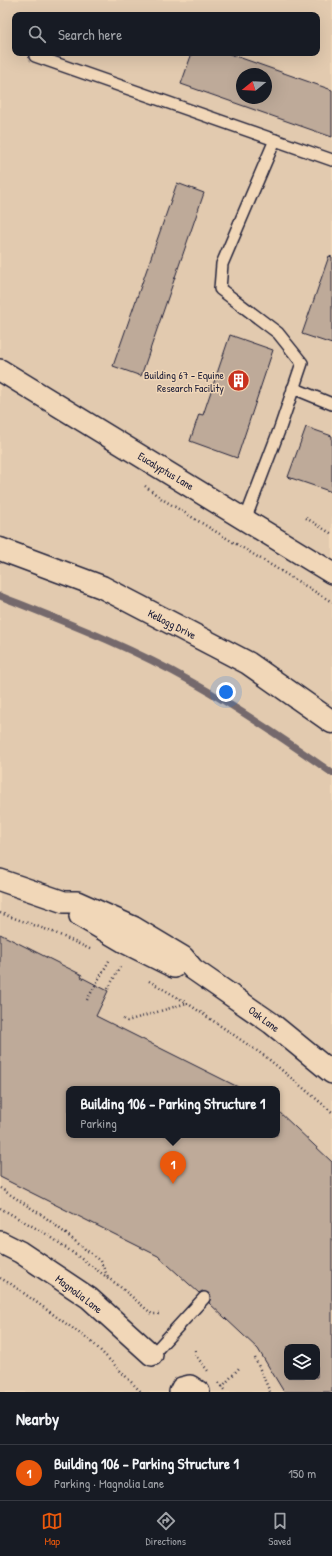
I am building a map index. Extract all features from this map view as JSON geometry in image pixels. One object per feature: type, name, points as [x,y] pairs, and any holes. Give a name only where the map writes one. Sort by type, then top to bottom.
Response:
[{"type":"street","name":"Eucalyptus Lane","points":[[0,370],[332,573]]},
{"type":"street","name":"Kellogg Drive","points":[[0,550],[102,587],[248,663],[332,722]]},
{"type":"street","name":"Oak Lane","points":[[0,880],[64,902],[75,914],[126,943],[175,967],[193,969],[271,1023],[332,1073]]},
{"type":"street","name":"Magnolia Lane","points":[[0,1242],[20,1252],[89,1298],[152,1355]]},
{"type":"street","points":[[180,1392],[182,1388],[190,1386],[200,1392]]},
{"type":"lane","points":[[35,56],[332,160]]},
{"type":"lane","points":[[245,520],[278,435],[302,363],[278,334],[220,289],[222,264],[275,140]]},
{"type":"lane","points":[[293,388],[332,404]]},
{"type":"lane","points":[[152,1355],[204,1298]]},
{"type":"path","points":[[306,518],[332,534]]},
{"type":"path","points":[[0,912],[53,932],[96,952]]},
{"type":"path","points":[[87,1000],[110,958],[128,968]]},
{"type":"path","points":[[108,989],[122,964]]},
{"type":"path","points":[[148,980],[187,1003],[266,1057],[332,1112]]},
{"type":"path","points":[[123,1019],[127,1021],[187,1003]]},
{"type":"path","points":[[0,1188],[45,1217],[100,1261],[109,1278]]},
{"type":"path","points":[[0,1208],[48,1235],[109,1278],[152,1314],[159,1314]]},
{"type":"path","points":[[0,1278],[11,1284],[93,1343],[141,1392]]},
{"type":"path","points":[[255,1358],[270,1392]]},
{"type":"path","points":[[222,1387],[240,1367]]},
{"type":"shaded area","points":[[0,0],[332,0],[332,1392],[0,1392]]},
{"type":"building","points":[[191,56],[236,56],[270,68],[236,68],[236,103],[181,84]]},
{"type":"building","points":[[272,69],[332,90],[332,137],[238,104],[272,104]]},
{"type":"building","points":[[177,183],[204,193],[141,376],[113,366]]},
{"type":"building","points":[[329,256],[332,257],[332,344],[302,334]]},
{"type":"building","name":"Building 67 - Equine Research Facility","points":[[230,335],[273,350],[237,458],[190,441],[199,414],[203,415]]},
{"type":"building","points":[[306,427],[332,436],[332,492],[288,477]]},
{"type":"building","points":[[0,934],[82,975],[81,977],[108,991],[96,1016],[236,1086],[66,1086],[66,1138],[280,1138],[280,1113],[332,1162],[332,1392],[284,1392],[258,1349],[209,1303],[211,1296],[208,1293],[202,1291],[199,1293],[158,1256],[0,1177]]},
{"type":"waterway","points":[[0,596],[122,646],[169,669],[246,714],[332,773]]},
{"type":"place","name":"Building 67 - Equine Research Facility","points":[[239,381]]},
{"type":"place","name":"Building 106 - Parking Structure 1","points":[[173,1184]]}]
